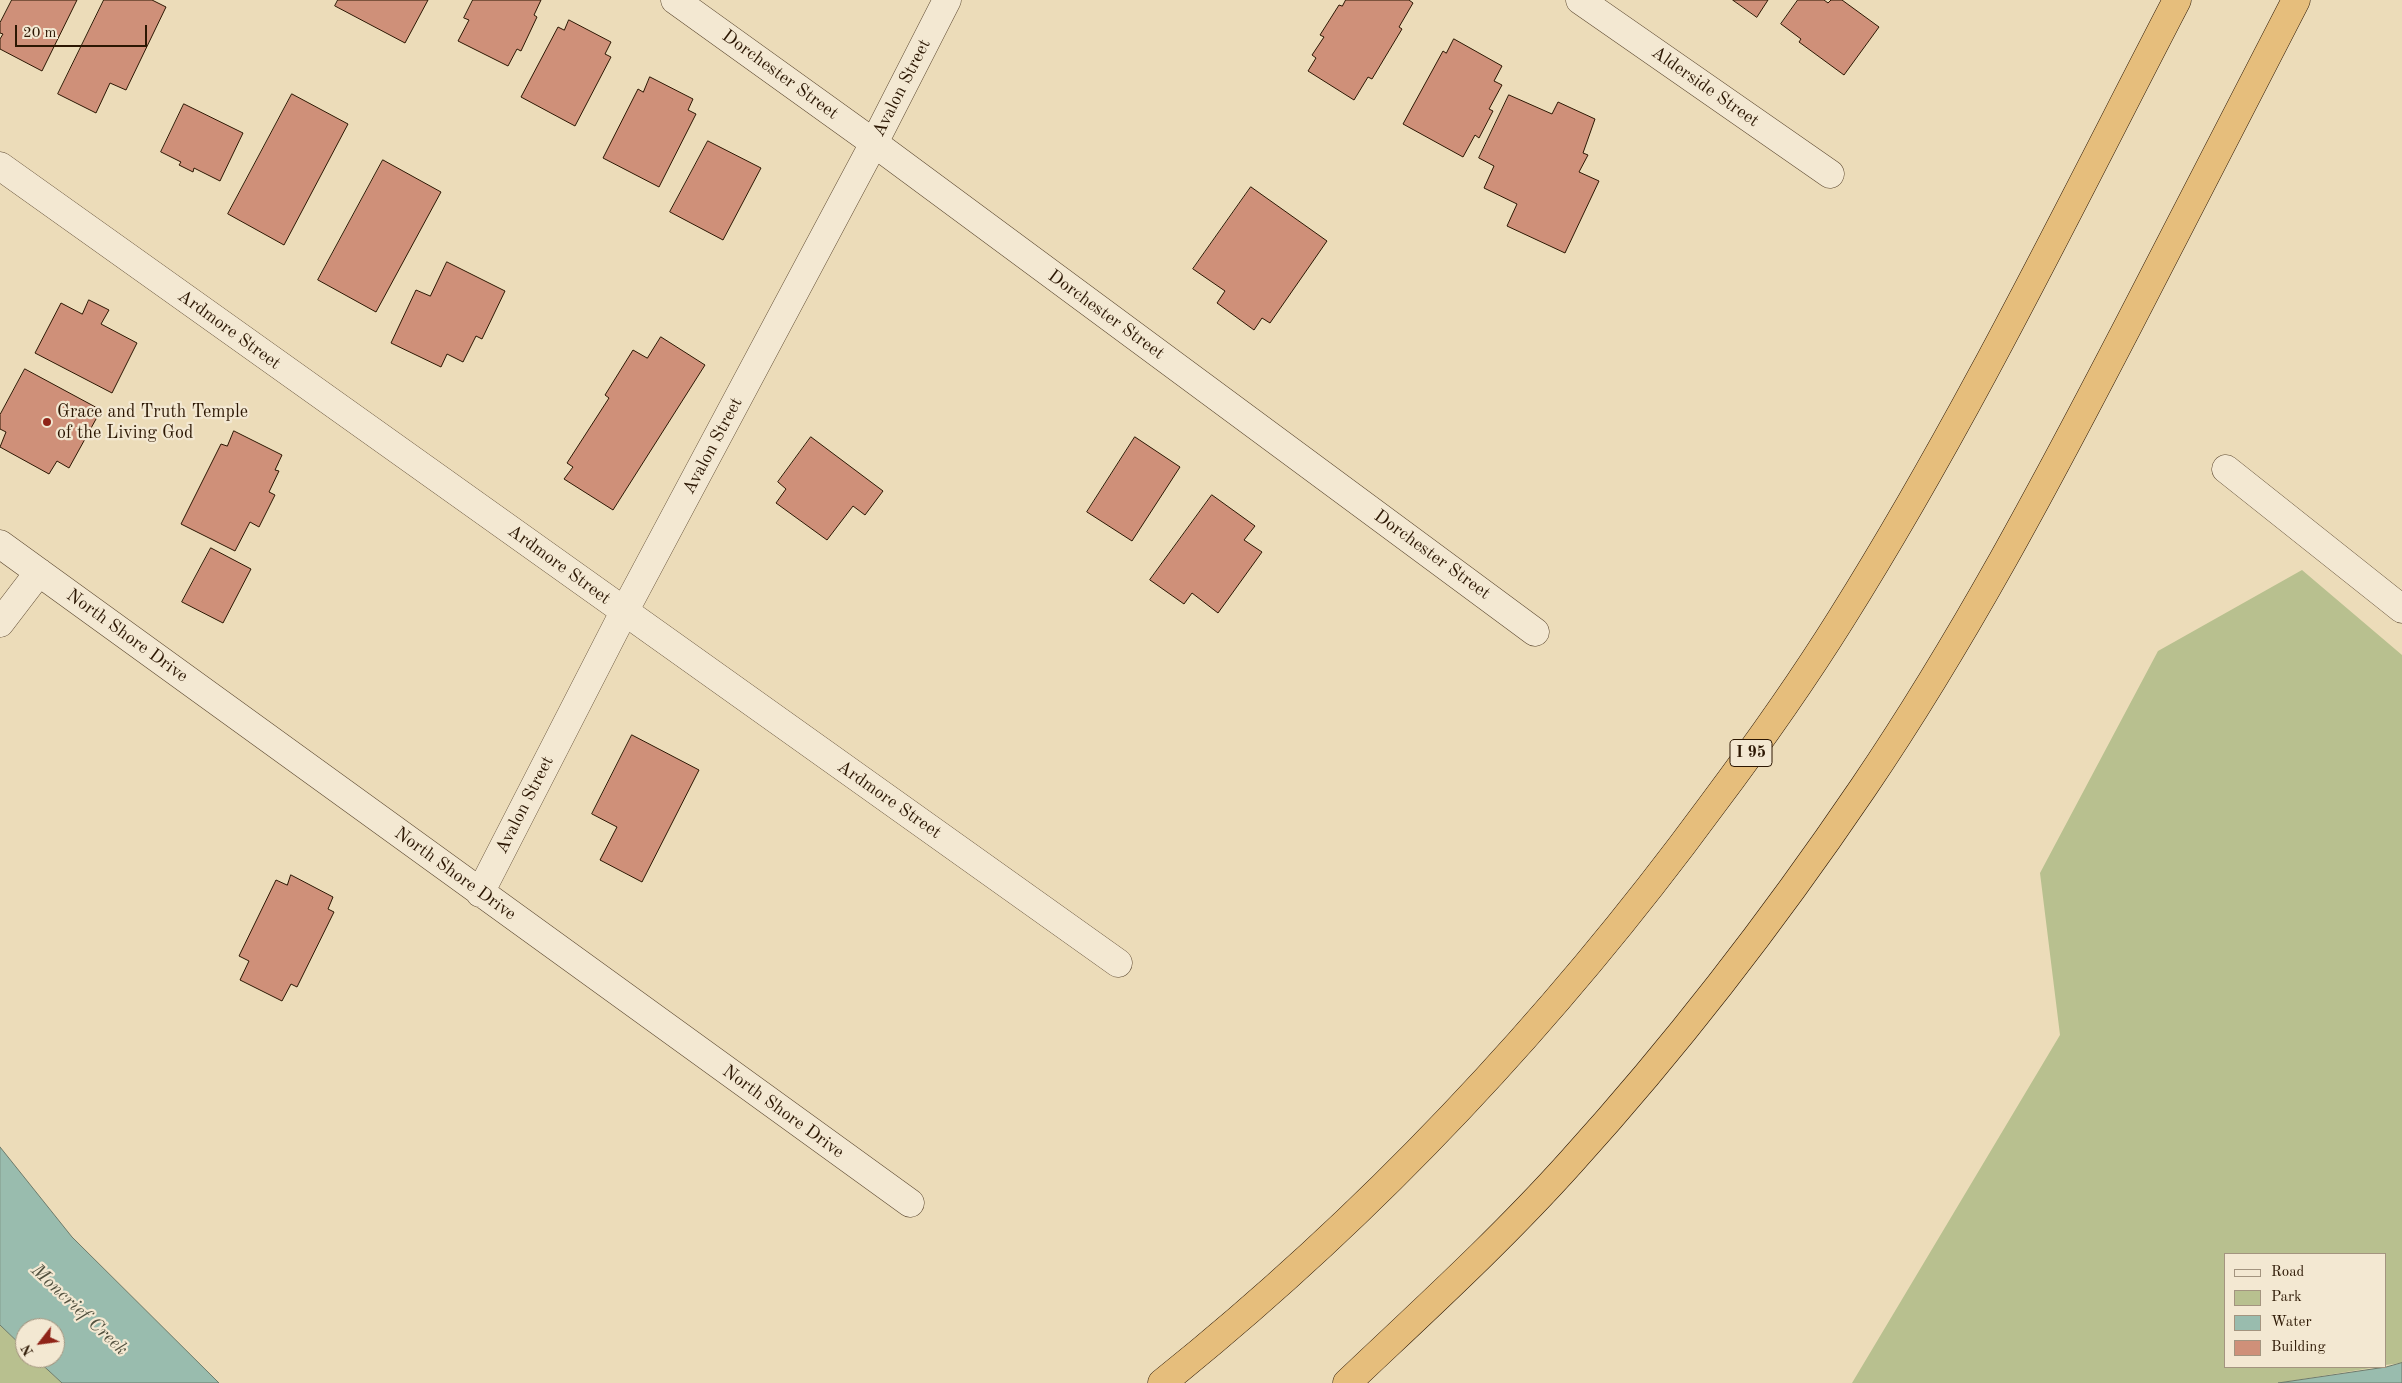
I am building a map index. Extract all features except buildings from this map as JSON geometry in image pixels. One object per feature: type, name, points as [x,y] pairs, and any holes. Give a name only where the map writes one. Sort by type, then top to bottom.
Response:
[{"type":"highway","name":"I 95","points":[[1162,1383],[1326,1242],[1441,1128],[1550,1010],[1647,894],[1744,763],[1840,621],[1923,482],[2002,339],[2177,0]]},
{"type":"highway","points":[[1347,1383],[1459,1277],[1569,1165],[1667,1052],[1772,916],[1864,786],[1946,655],[2031,511],[2296,0]]},
{"type":"street","name":"Dorchester Street","points":[[675,0],[874,143],[1535,632]]},
{"type":"street","name":"Avalon Street","points":[[480,893],[624,612],[874,143],[947,0]]},
{"type":"street","name":"Alderside Street","points":[[1580,0],[1830,174]]},
{"type":"street","name":"Ardmore Street","points":[[0,166],[1118,963]]},
{"type":"street","points":[[2226,469],[2402,609]]},
{"type":"street","name":"North Shore Drive","points":[[0,544],[910,1203]]},
{"type":"street","points":[[0,623],[39,572]]},
{"type":"green space","points":[[2302,570],[2402,655],[2402,1363],[2387,1365],[2387,1253],[2224,1253],[2224,1368],[2371,1368],[2278,1383],[1852,1383],[2060,1035],[2040,873],[2158,651]]},
{"type":"green space","points":[[0,1325],[15,1339],[15,1368],[46,1368],[62,1383],[0,1383]]},
{"type":"water","name":"Moncrief Creek","points":[[0,1147],[72,1237],[219,1383],[62,1383],[46,1368],[65,1368],[65,1318],[15,1318],[15,1339],[0,1325]]},
{"type":"water","points":[[2402,1363],[2402,1383],[2278,1383],[2387,1368]]},
{"type":"place","name":"Grace and Truth Temple of the Living God","points":[[47,422]]}]
